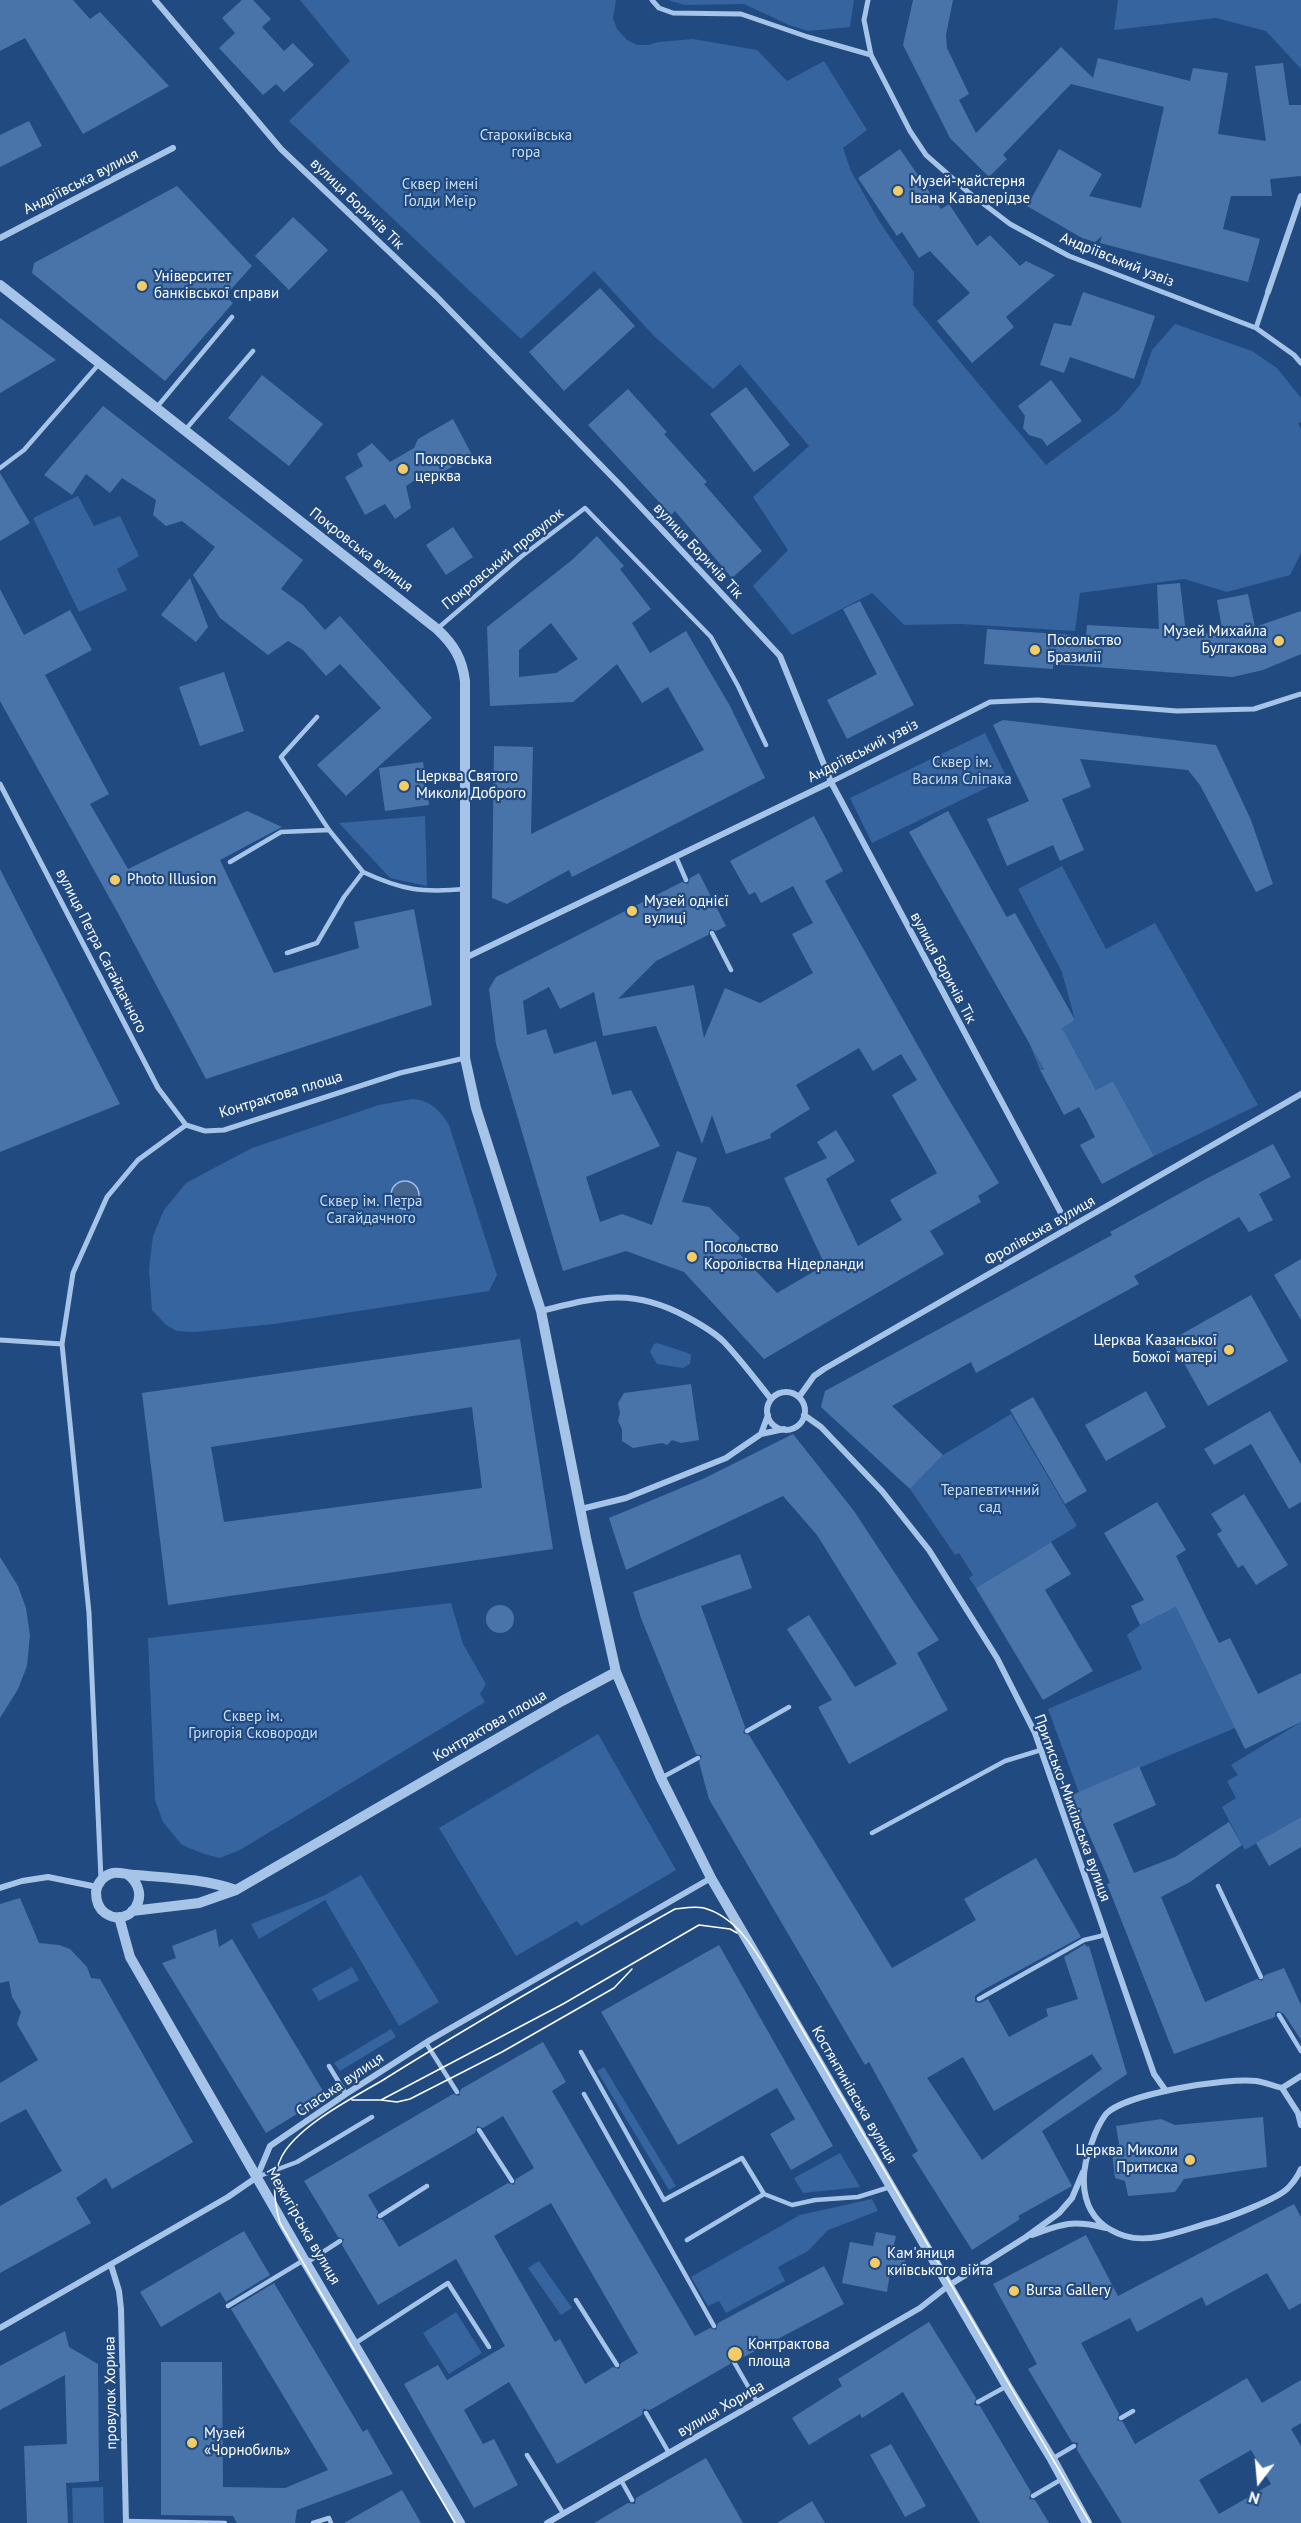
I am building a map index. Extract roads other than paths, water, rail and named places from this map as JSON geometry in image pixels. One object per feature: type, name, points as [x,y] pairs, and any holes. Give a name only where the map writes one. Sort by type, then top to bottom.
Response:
[{"type":"street","name":"вулиця Боричів Тік","points":[[155,0],[281,149],[437,297],[622,487],[780,656],[831,782],[1068,1228]]},
{"type":"street","points":[[652,0],[659,8],[673,13],[741,14],[871,55]]},
{"type":"street","name":"Андріївський узвіз","points":[[868,0],[864,20],[871,55],[910,131],[926,155],[968,192],[1010,224],[1069,256],[1256,328],[1294,355],[1301,363]]},
{"type":"street","name":"Андріївська вулиця","points":[[0,238],[173,148]]},
{"type":"street","points":[[1256,328],[1301,196]]},
{"type":"street","name":"Покровська вулиця","points":[[0,285],[437,628],[451,642],[459,656],[465,681],[465,958]]},
{"type":"street","name":"Андріївський узвіз","points":[[465,958],[831,782],[990,702],[1038,700],[1177,711],[1254,709],[1301,694]]},
{"type":"street","name":"вулиця Петра Сагайдачного","points":[[0,783],[158,1088],[186,1125]]},
{"type":"street","points":[[465,958],[465,1058],[476,1108],[541,1311],[616,1672]]},
{"type":"street","name":"Контрактова площа","points":[[186,1125],[205,1131],[224,1130],[400,1073],[465,1058]]},
{"type":"street","name":"Фролівська вулиця","points":[[799,1397],[814,1376],[824,1369],[1301,1094]]},
{"type":"street","points":[[127,1874],[137,1884],[140,1899],[132,1911],[119,1917],[105,1913],[97,1901],[99,1884],[88,1613],[62,1344],[73,1273],[107,1197],[138,1160],[186,1125]]},
{"type":"street","points":[[541,1311],[601,1298],[645,1299],[684,1316],[724,1342],[771,1399]]},
{"type":"street","points":[[0,1340],[62,1344]]},
{"type":"street","points":[[581,1509],[626,1498],[726,1458],[761,1434],[797,1426],[804,1415],[805,1407],[799,1397],[783,1392],[771,1399],[761,1434]]},
{"type":"street","points":[[768,1415],[775,1426],[784,1429]]},
{"type":"street","name":"Притисько-Микільська вулиця","points":[[804,1415],[821,1427],[882,1491],[929,1550],[997,1658],[1041,1750],[1154,2074],[1166,2091]]},
{"type":"street","name":"Контрактова площа","points":[[132,1911],[199,1903],[236,1890],[616,1672]]},
{"type":"street","name":"Костянтинівська вулиця","points":[[616,1672],[661,1778],[711,1878],[948,2286],[1052,2459],[1087,2523]]},
{"type":"street","points":[[0,1888],[22,1881],[48,1877],[99,1884],[113,1873],[179,1879],[236,1890]]},
{"type":"street","name":"Спаська вулиця","points":[[257,2177],[270,2146],[346,2094],[426,2043],[711,1878]]},
{"type":"street","name":"Межигірська вулиця","points":[[119,1917],[130,1957],[305,2262],[460,2523]]},
{"type":"street","points":[[1301,2076],[1282,2088],[1298,2113],[1301,2125]]},
{"type":"street","name":"вулиця Хорива","points":[[547,2523],[920,2308],[948,2286],[1026,2237],[1059,2213],[1072,2198],[1096,2131],[1107,2114],[1122,2103],[1166,2091],[1226,2081],[1256,2081],[1282,2088]]},
{"type":"street","name":"вулиця Хорива","points":[[1026,2237],[1064,2223],[1081,2222],[1110,2229],[1126,2236],[1152,2239],[1228,2218],[1287,2190],[1301,2169]]},
{"type":"street","points":[[1083,2172],[1086,2200],[1093,2216],[1110,2229]]},
{"type":"street","points":[[0,2328],[228,2197],[257,2177]]},
{"type":"street","name":"провулок Хорива","points":[[111,2265],[119,2291],[121,2309],[125,2522]]},
{"type":"lane","points":[[156,409],[232,317]]},
{"type":"lane","points":[[184,431],[253,351]]},
{"type":"lane","points":[[0,468],[24,450],[99,364]]},
{"type":"lane","name":"Покровський провулок","points":[[437,628],[522,556],[585,508],[711,637],[766,745]]},
{"type":"lane","points":[[317,717],[281,757],[329,830],[363,872],[393,886],[424,891],[465,890]]},
{"type":"lane","points":[[230,862],[281,832],[329,830]]},
{"type":"lane","points":[[676,857],[686,880]]},
{"type":"lane","points":[[287,953],[317,943],[344,897],[363,872]]},
{"type":"lane","points":[[712,933],[732,970]]},
{"type":"lane","points":[[747,1731],[789,1707]]},
{"type":"lane","points":[[872,1833],[1005,1761],[1041,1750]]},
{"type":"lane","points":[[661,1778],[698,1758]]},
{"type":"lane","points":[[1218,1886],[1261,1977]]},
{"type":"lane","points":[[979,1999],[1084,1940],[1105,1932]]},
{"type":"lane","points":[[1279,2015],[1301,2051]]},
{"type":"lane","points":[[426,2043],[457,2092]]},
{"type":"lane","points":[[580,2052],[664,2200],[741,2158],[764,2194],[792,2205],[815,2200],[858,2197],[890,2187]]},
{"type":"lane","points":[[330,2066],[346,2094]]},
{"type":"lane","points":[[584,2094],[714,2326]]},
{"type":"lane","points":[[257,2177],[297,2162],[372,2117]]},
{"type":"lane","points":[[479,2130],[512,2181]]},
{"type":"lane","points":[[380,2216],[427,2186]]},
{"type":"lane","points":[[687,2240],[764,2194]]},
{"type":"lane","points":[[228,2306],[340,2241]]},
{"type":"lane","points":[[354,2344],[448,2283],[489,2347]]},
{"type":"lane","points":[[576,2300],[617,2365]]},
{"type":"lane","points":[[734,2362],[757,2402]]},
{"type":"lane","points":[[978,2402],[1007,2386]]},
{"type":"lane","points":[[1121,2418],[1133,2411]]},
{"type":"lane","points":[[646,2412],[669,2453]]},
{"type":"lane","points":[[1052,2459],[1074,2446]]},
{"type":"lane","points":[[527,2455],[563,2513]]},
{"type":"lane","points":[[1033,2496],[1062,2479]]},
{"type":"lane","points":[[621,2480],[632,2500]]},
{"type":"lane","points":[[313,2523],[329,2518],[332,2523]]},
{"type":"lane","points":[[125,2522],[225,2523]]},
{"type":"tram line","points":[[455,2523],[280,2223],[276,2207],[275,2181],[282,2156],[290,2145],[314,2123],[455,2036],[675,1909],[697,1907],[717,1913],[728,1920],[747,1940],[763,1963],[1090,2523]]},
{"type":"tram line","points":[[352,2100],[381,2100],[563,2004],[699,1925],[730,1929],[737,1933]]},
{"type":"tram line","points":[[381,2100],[397,2102],[410,2099],[502,2052],[614,1988],[632,1969]]},
{"type":"place","name":"Музей-майстерня Івана Кавалерідзе","points":[[898,191]]},
{"type":"place","name":"Університет банківської справи","points":[[142,286]]},
{"type":"place","name":"Покровська церква","points":[[403,469]]},
{"type":"place","name":"Музей Михайла Булгакова","points":[[1279,641]]},
{"type":"place","name":"Посольство Бразилії","points":[[1035,650]]},
{"type":"place","name":"Церква Святого Миколи Доброго","points":[[404,786]]},
{"type":"place","name":"Photo Illusion","points":[[115,880]]},
{"type":"place","name":"Музей однієї вулиці","points":[[632,911]]},
{"type":"place","name":"Посольство Королівства Нідерланди","points":[[692,1257]]},
{"type":"place","name":"Церква Казанської Божої матері","points":[[1229,1350]]},
{"type":"place","name":"Церква Миколи Притиска","points":[[1190,2160]]},
{"type":"place","name":"Кам'яниця київського війта","points":[[875,2263]]},
{"type":"place","name":"Bursa Gallery","points":[[1014,2291]]},
{"type":"place","name":"Контрактова площа","points":[[735,2354]]},
{"type":"place","name":"Музей «Чорнобиль»","points":[[192,2443]]},
{"type":"park label","name":"Старокиївська гора","points":[[526,144]]},
{"type":"park label","name":"Сквер імені Ґолди Меїр","points":[[440,194]]},
{"type":"park label","name":"Сквер ім. Василя Сліпака","points":[[962,772]]},
{"type":"park label","name":"Сквер ім. Петра Сагайдачного","points":[[371,1210]]},
{"type":"park label","name":"Терапевтичний сад","points":[[990,1500]]},
{"type":"park label","name":"Сквер ім. Григорія Сковороди","points":[[253,1726]]}]
